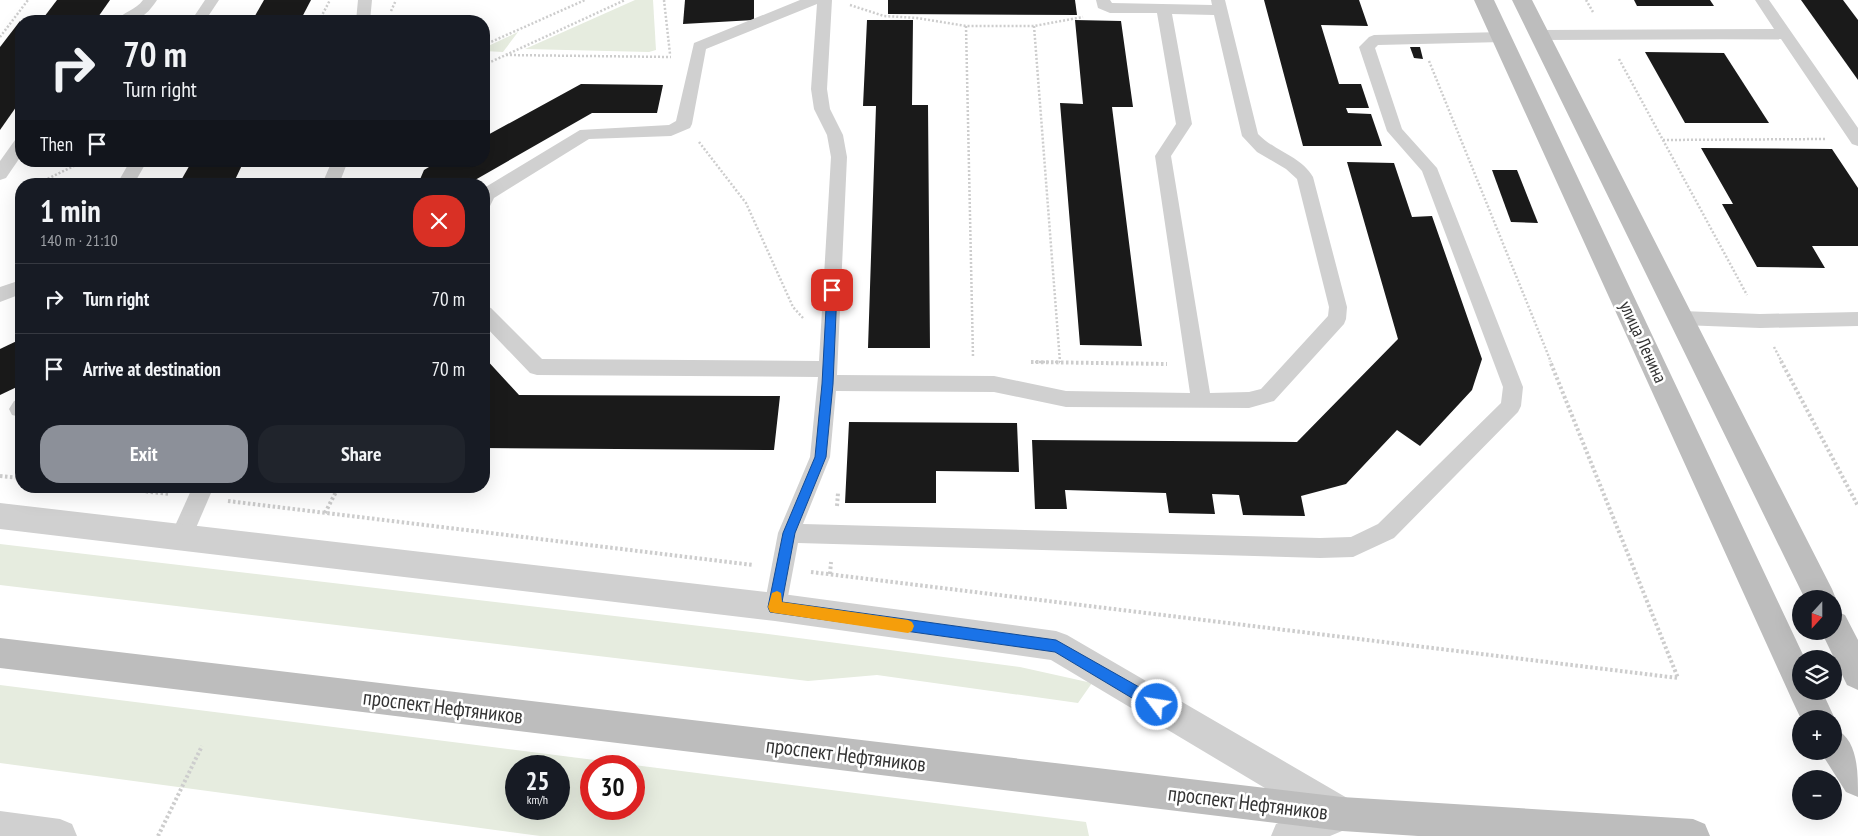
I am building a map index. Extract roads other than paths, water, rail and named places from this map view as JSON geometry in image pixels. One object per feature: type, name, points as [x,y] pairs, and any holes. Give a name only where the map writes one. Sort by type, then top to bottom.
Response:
[{"type":"main road","name":"улица Ленина","points":[[1484,0],[1792,665]]},
{"type":"main road","points":[[1522,0],[1817,590]]},
{"type":"main road","points":[[1841,640],[1858,674]]},
{"type":"main road","name":"проспект Нефтяников","points":[[0,653],[1342,814],[1619,834],[1693,836]]},
{"type":"main road","points":[[1842,756],[1858,780]]},
{"type":"street","points":[[0,516],[775,607],[1056,646],[1342,814]]},
{"type":"street","points":[[1288,836],[1342,814]]},
{"type":"street","points":[[0,828],[60,836]]},
{"type":"lane","points":[[134,15],[144,9],[150,0]]},
{"type":"lane","points":[[202,15],[212,0]]},
{"type":"lane","points":[[364,15],[365,0]]},
{"type":"lane","points":[[490,193],[586,134],[671,130],[684,124],[699,46],[814,0]]},
{"type":"lane","points":[[775,607],[789,533],[820,457],[828,376],[839,157],[835,135],[822,109],[819,90],[825,0]]},
{"type":"lane","points":[[1762,0],[1858,139]]},
{"type":"lane","points":[[490,319],[538,367],[828,376],[994,384],[1066,400],[1249,400],[1267,394],[1337,319],[1338,307],[1305,177],[1296,166],[1269,153],[1250,136],[1219,5],[1164,9],[1110,8],[1103,3]]},
{"type":"lane","points":[[1164,9],[1184,124],[1181,131],[1166,146],[1163,156],[1201,401]]},
{"type":"lane","points":[[1540,35],[1786,34]]},
{"type":"lane","points":[[789,533],[1320,548],[1353,547],[1386,531],[1510,406],[1513,387],[1429,168],[1395,131],[1366,47],[1374,40],[1503,38]]},
{"type":"lane","points":[[0,174],[15,153]]},
{"type":"lane","points":[[129,178],[135,167]]},
{"type":"lane","points":[[0,295],[15,289]]},
{"type":"lane","points":[[1682,318],[1760,321],[1858,319]]},
{"type":"lane","points":[[181,537],[202,493]]}]
